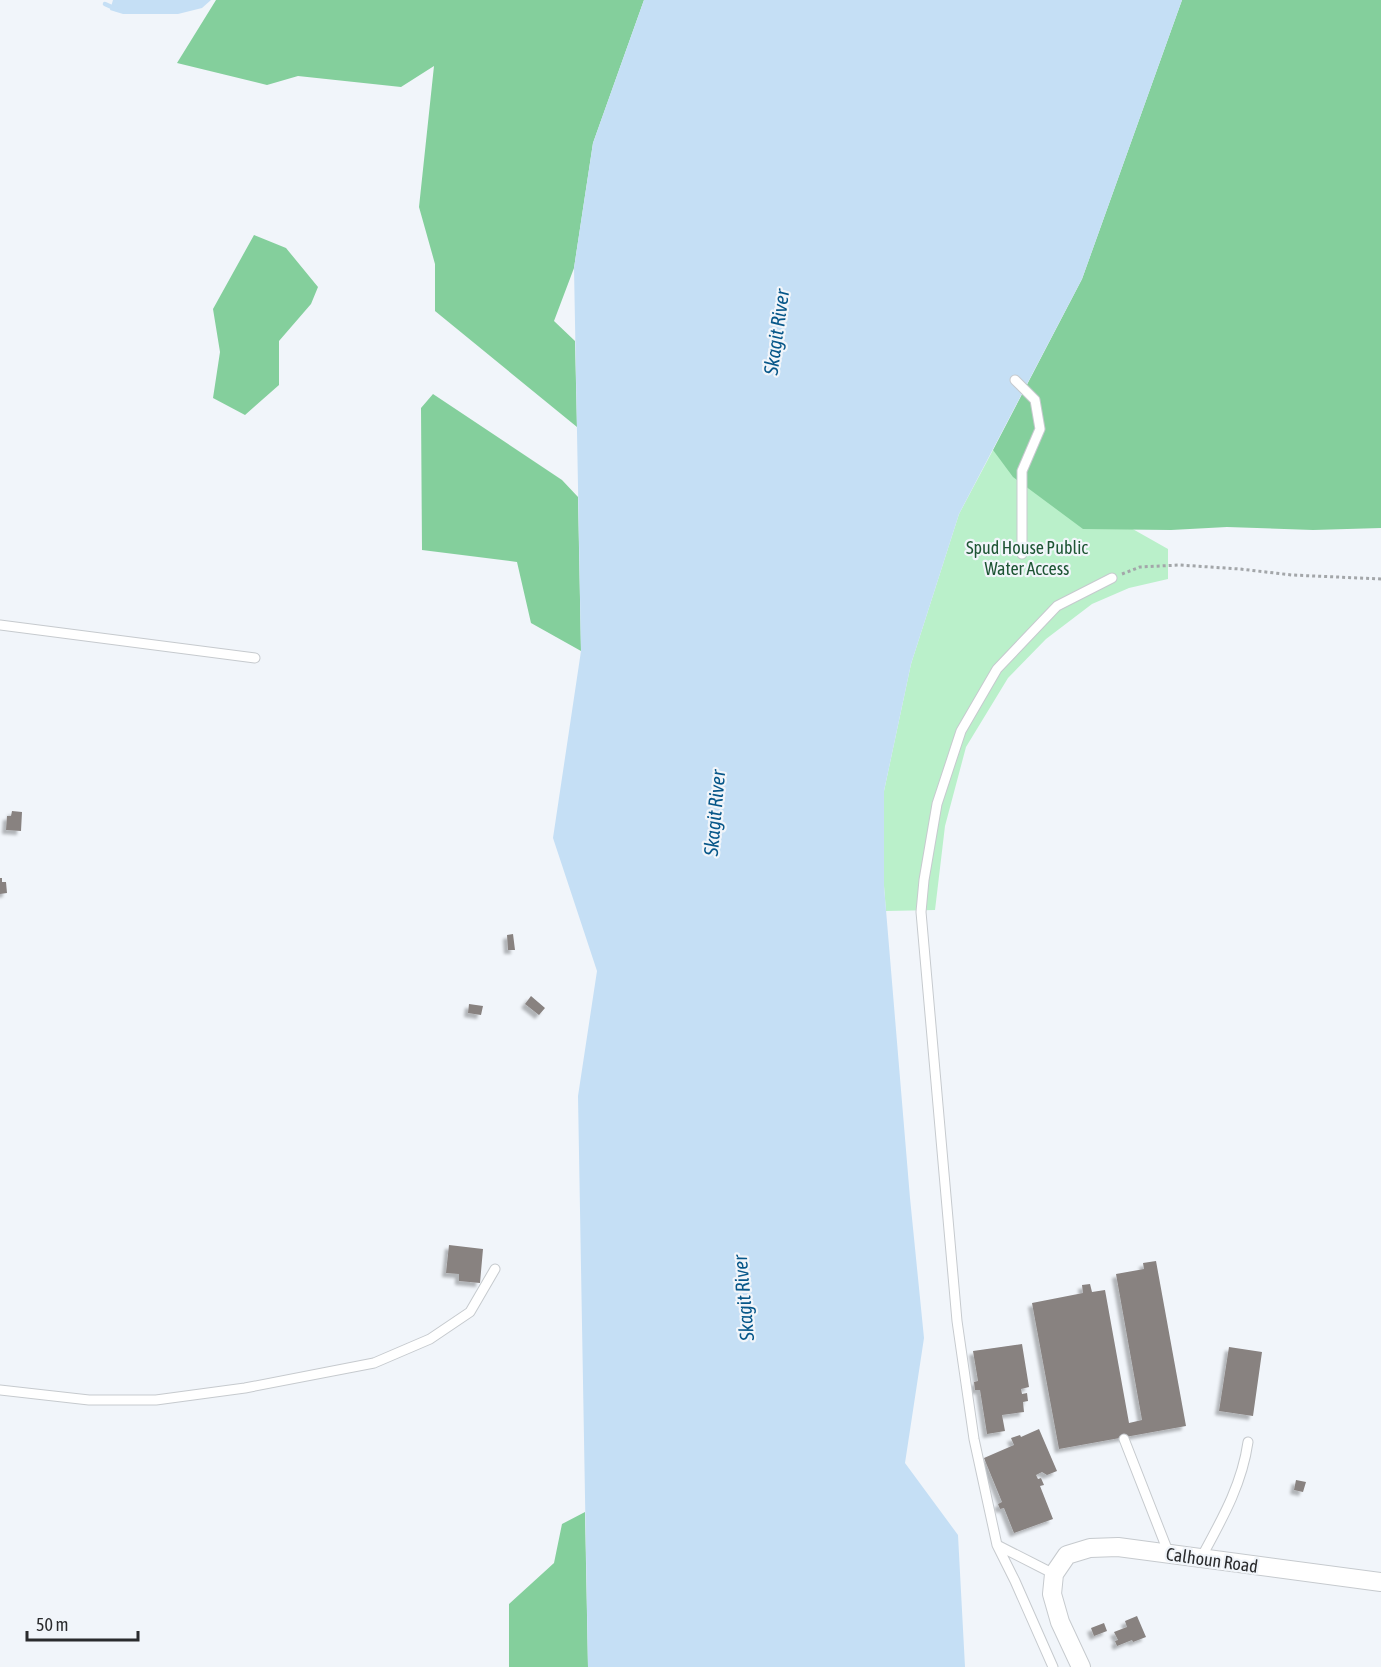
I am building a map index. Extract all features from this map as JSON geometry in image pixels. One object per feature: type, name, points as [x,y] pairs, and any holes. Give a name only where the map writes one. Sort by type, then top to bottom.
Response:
[{"type":"street","name":"Calhoun Road","points":[[1054,1574],[1067,1555],[1090,1548],[1118,1547],[1381,1582]]},
{"type":"street","points":[[1054,1574],[1052,1594],[1060,1622],[1081,1667]]},
{"type":"lane","points":[[1014,380],[1035,400],[1040,429],[1022,471],[1022,554]]},
{"type":"lane","points":[[1053,1667],[997,1545],[974,1439],[957,1321],[921,912],[937,804],[961,731],[997,669],[1057,606],[1112,578]]},
{"type":"lane","points":[[0,625],[255,658]]},
{"type":"lane","points":[[0,1390],[89,1400],[156,1400],[245,1388],[374,1363],[430,1339],[470,1312],[495,1269]]},
{"type":"lane","points":[[1124,1439],[1169,1554]]},
{"type":"lane","points":[[1201,1558],[1236,1489],[1243,1470],[1248,1442]]},
{"type":"lane","points":[[997,1545],[1054,1574]]},
{"type":"path","points":[[1112,578],[1140,567],[1180,565],[1292,575],[1381,579]]},
{"type":"green space","points":[[216,0],[644,0],[593,143],[574,268],[554,321],[575,341],[577,427],[435,311],[435,264],[419,207],[434,66],[401,87],[298,76],[267,85],[177,63]]},
{"type":"green space","points":[[1182,0],[1381,0],[1381,528],[1083,529],[1013,477],[993,450],[1082,279]]},
{"type":"green space","points":[[254,235],[286,248],[318,287],[311,304],[279,341],[279,385],[245,415],[213,398],[220,352],[213,309]]},
{"type":"green space","points":[[433,394],[562,480],[578,497],[581,651],[531,623],[517,562],[422,550],[421,408]]},
{"type":"green space","name":"Spud House Public Water Access","points":[[993,450],[1168,549],[1168,579],[1129,588],[1092,604],[1046,639],[1008,678],[966,747],[945,826],[935,910],[886,911],[884,791],[911,664],[959,514]]},
{"type":"green space","points":[[585,1512],[588,1667],[509,1667],[509,1604],[554,1563],[562,1524]]},
{"type":"water","points":[[113,0],[211,0],[202,8],[178,14],[123,14],[110,10]]},
{"type":"water","name":"Skagit River","points":[[644,0],[1182,0],[1082,279],[959,514],[911,664],[884,791],[884,886],[924,1338],[905,1463],[958,1535],[965,1667],[588,1667],[578,1096],[597,971],[553,838],[581,651],[574,268],[593,143]]},
{"type":"building","points":[[12,811],[22,812],[21,831],[6,830],[7,816],[11,816]]},
{"type":"building","points":[[0,878],[2,882],[6,882],[7,893],[0,894]]},
{"type":"building","points":[[513,934],[515,950],[508,950],[507,935]]},
{"type":"building","points":[[531,996],[545,1008],[539,1015],[525,1004]]},
{"type":"building","points":[[469,1004],[483,1006],[481,1015],[468,1013]]},
{"type":"building","points":[[449,1245],[483,1249],[480,1283],[459,1281],[459,1274],[446,1273]]},
{"type":"building","points":[[1156,1261],[1186,1426],[1059,1449],[1032,1303],[1083,1293],[1082,1285],[1090,1284],[1092,1292],[1105,1290],[1129,1423],[1142,1420],[1116,1274],[1144,1269],[1143,1263]]},
{"type":"building","points":[[1022,1344],[1029,1387],[1021,1389],[1022,1394],[1027,1393],[1028,1401],[1023,1402],[1024,1412],[1002,1415],[1005,1431],[987,1434],[980,1390],[975,1390],[974,1382],[978,1381],[973,1351]]},
{"type":"building","points":[[1229,1347],[1262,1352],[1253,1416],[1219,1411]]},
{"type":"building","points":[[1039,1429],[1057,1471],[1047,1475],[1042,1472],[1036,1475],[1038,1479],[1041,1478],[1044,1485],[1040,1486],[1053,1519],[1014,1533],[1004,1508],[1000,1509],[998,1504],[1002,1502],[984,1458],[1014,1445],[1011,1438],[1020,1435],[1021,1437]]},
{"type":"building","points":[[1296,1480],[1306,1482],[1303,1492],[1294,1490]]},
{"type":"building","points":[[1137,1616],[1146,1637],[1117,1646],[1115,1641],[1118,1640],[1114,1632],[1127,1627],[1125,1621]]},
{"type":"building","points":[[1104,1623],[1107,1631],[1094,1636],[1091,1628]]},
{"type":"waterway","points":[[105,4],[116,9]]}]
